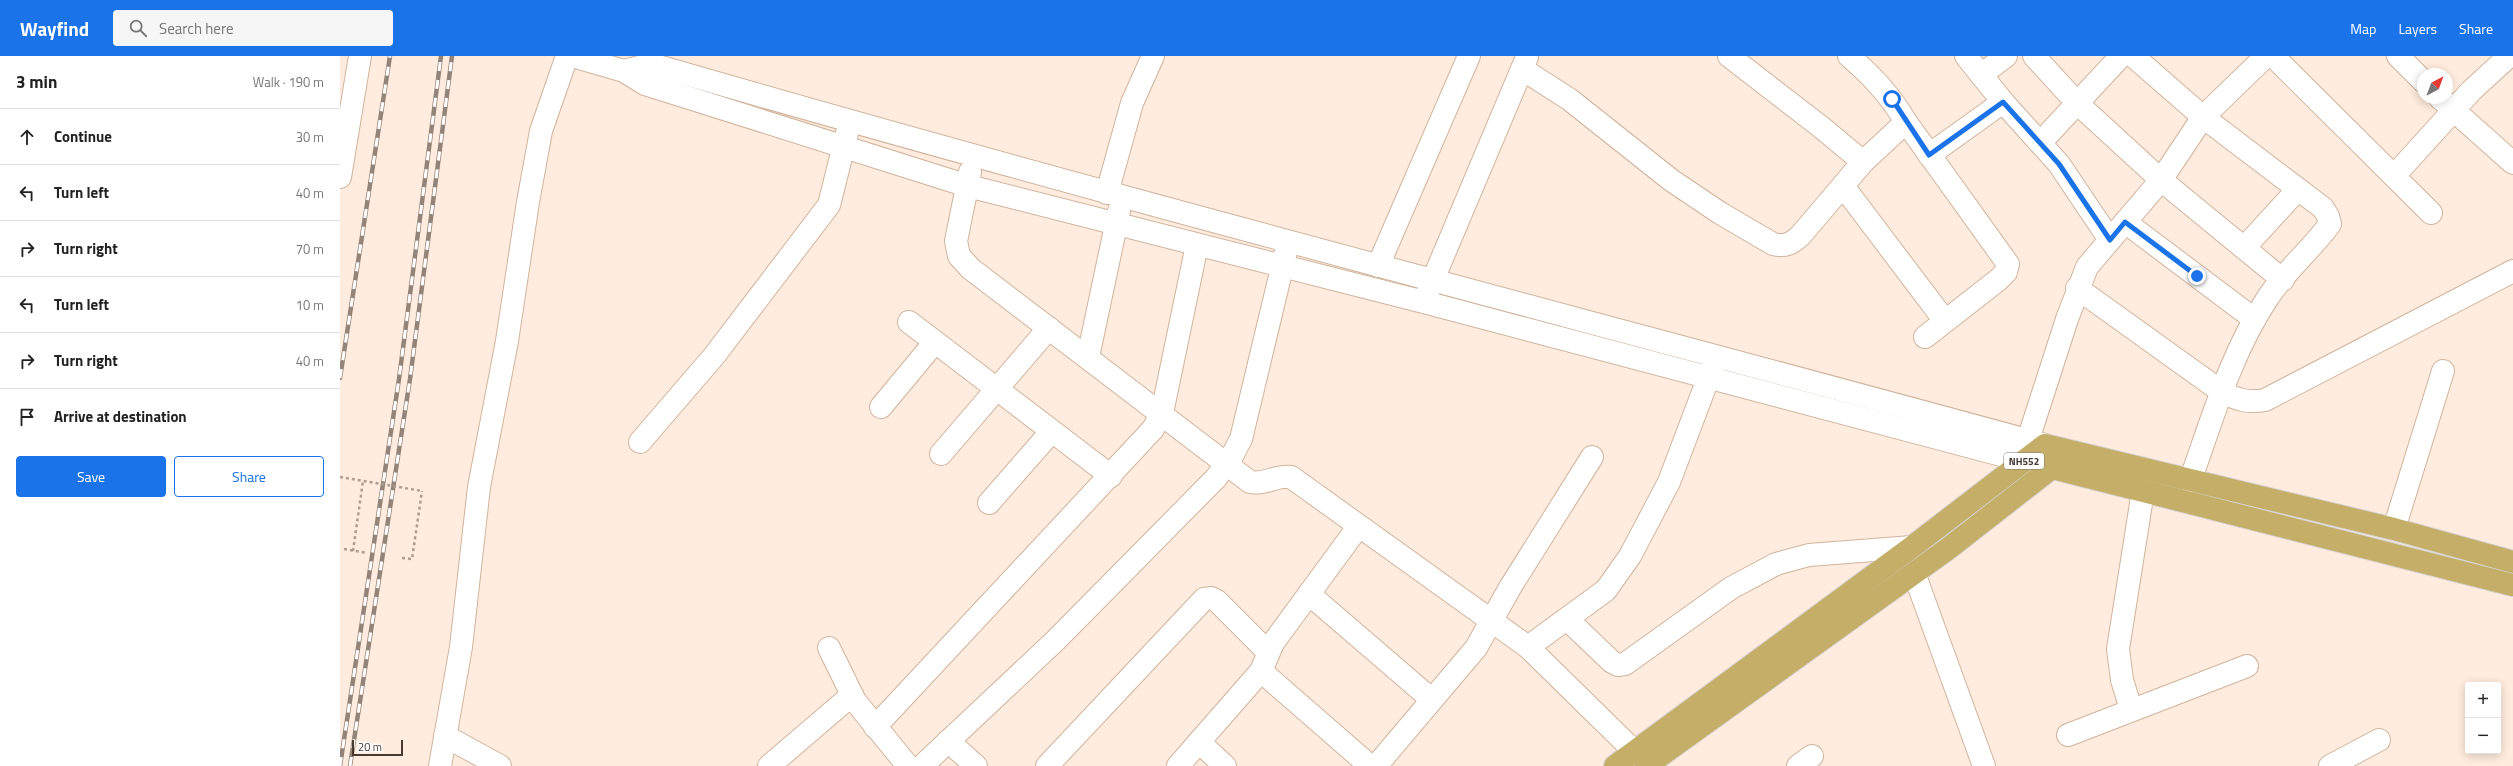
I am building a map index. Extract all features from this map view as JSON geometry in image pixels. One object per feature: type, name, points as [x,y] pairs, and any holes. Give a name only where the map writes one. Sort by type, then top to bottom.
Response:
[{"type":"highway","name":"NH552","points":[[2032,448],[2052,468],[2513,585]]},
{"type":"highway","name":"NH552","points":[[1640,759],[1912,547],[2032,448],[2072,452],[2394,529],[2513,562]]},
{"type":"highway","name":"NH552","points":[[1615,766],[1640,759],[1914,573],[2072,452]]},
{"type":"street","points":[[340,177],[360,56]]},
{"type":"street","points":[[440,766],[461,647],[479,487],[507,341],[528,202],[541,131],[567,56]]},
{"type":"street","points":[[572,56],[624,71],[644,84],[968,186],[1116,225],[1282,265],[1709,377],[2032,448]]},
{"type":"street","points":[[1088,357],[1116,225],[1114,195],[1132,103],[1153,56]]},
{"type":"street","points":[[1378,266],[1469,56]]},
{"type":"street","points":[[1729,56],[1821,127],[1863,162]]},
{"type":"street","points":[[1849,56],[1880,84],[1892,99],[1929,155],[2008,264],[2006,272],[1998,280],[1925,337]]},
{"type":"street","points":[[1966,56],[2003,102],[2067,176],[2110,240]]},
{"type":"street","points":[[1981,75],[2006,56]]},
{"type":"street","points":[[2034,56],[2077,103],[2161,180],[2283,280]]},
{"type":"street","points":[[2040,143],[2121,56]]},
{"type":"street","points":[[2133,56],[2204,117],[2323,208],[2328,216],[2330,224],[2268,297],[2254,319],[2222,392],[2190,481]]},
{"type":"street","points":[[2032,448],[2078,288],[2087,267],[2161,180],[2204,117],[2266,56]]},
{"type":"street","points":[[2273,56],[2430,213]]},
{"type":"street","points":[[2398,56],[2417,75]]},
{"type":"street","points":[[2453,99],[2509,56]]},
{"type":"street","points":[[1424,302],[1431,281],[1446,254],[1483,158],[1525,63],[1671,180],[1720,213],[1773,244],[1782,247],[1790,244],[1800,236],[1863,162],[1906,122]]},
{"type":"street","points":[[624,71],[651,64],[974,157],[1431,281],[1717,355],[2032,448]]},
{"type":"street","points":[[1929,155],[2003,102]]},
{"type":"street","points":[[2394,176],[2447,104],[2513,163]]},
{"type":"street","points":[[640,442],[714,356],[829,205],[850,122]]},
{"type":"street","points":[[974,157],[956,240],[959,256],[970,269],[1162,413],[1226,465],[1250,482],[1260,484],[1281,476],[1291,477],[1358,528],[1528,647],[1640,759]]},
{"type":"street","points":[[1843,186],[1945,321]]},
{"type":"street","points":[[2244,248],[2298,189]]},
{"type":"street","points":[[2125,222],[2254,319]]},
{"type":"street","points":[[922,766],[1056,640],[1226,465],[1240,439],[1288,242]]},
{"type":"street","points":[[874,727],[1142,443],[1162,413],[1197,245]]},
{"type":"street","points":[[2078,288],[2222,392],[2238,400],[2250,403],[2265,400],[2513,271]]},
{"type":"street","points":[[909,322],[1051,432],[1111,476]]},
{"type":"street","points":[[941,454],[1049,328]]},
{"type":"street","points":[[882,407],[935,342]]},
{"type":"street","points":[[1528,647],[1606,590],[1630,556],[1669,482],[1717,355]]},
{"type":"street","points":[[2394,529],[2443,371]]},
{"type":"street","points":[[989,503],[1051,432]]},
{"type":"street","points":[[1376,766],[1431,699],[1460,668],[1492,622],[1511,586],[1592,457]]},
{"type":"street","points":[[2131,709],[2122,680],[2118,649],[2143,491]]},
{"type":"street","points":[[1178,766],[1264,662],[1309,594],[1358,528]]},
{"type":"street","points":[[1567,619],[1612,662],[1618,665],[1625,664],[1731,588],[1776,564],[1809,555],[1912,547]]},
{"type":"street","points":[[1914,573],[1984,766]]},
{"type":"street","points":[[1309,594],[1431,699]]},
{"type":"street","points":[[1047,766],[1204,599],[1211,598],[1217,601],[1264,662],[1370,766]]},
{"type":"street","points":[[829,648],[852,695],[874,727],[908,766]]},
{"type":"street","points":[[2068,735],[2131,709],[2247,666]]},
{"type":"street","points":[[769,766],[852,695]]},
{"type":"street","points":[[445,736],[500,766]]},
{"type":"street","points":[[2330,766],[2379,740]]},
{"type":"street","points":[[948,741],[976,766]]},
{"type":"street","points":[[1199,742],[1225,766]]},
{"type":"path","points":[[340,477],[422,491],[412,560],[402,558]]},
{"type":"path","points":[[353,551],[363,481]]},
{"type":"path","points":[[344,549],[367,553]]},
{"type":"railway","points":[[340,378],[390,56]]},
{"type":"railway","points":[[340,766],[399,379],[441,56]]},
{"type":"railway","points":[[350,766],[410,379],[452,56]]},
{"type":"route","points":[[1892,99],[1929,155],[2003,102],[2059,164],[2110,240],[2125,222],[2197,276]]}]
